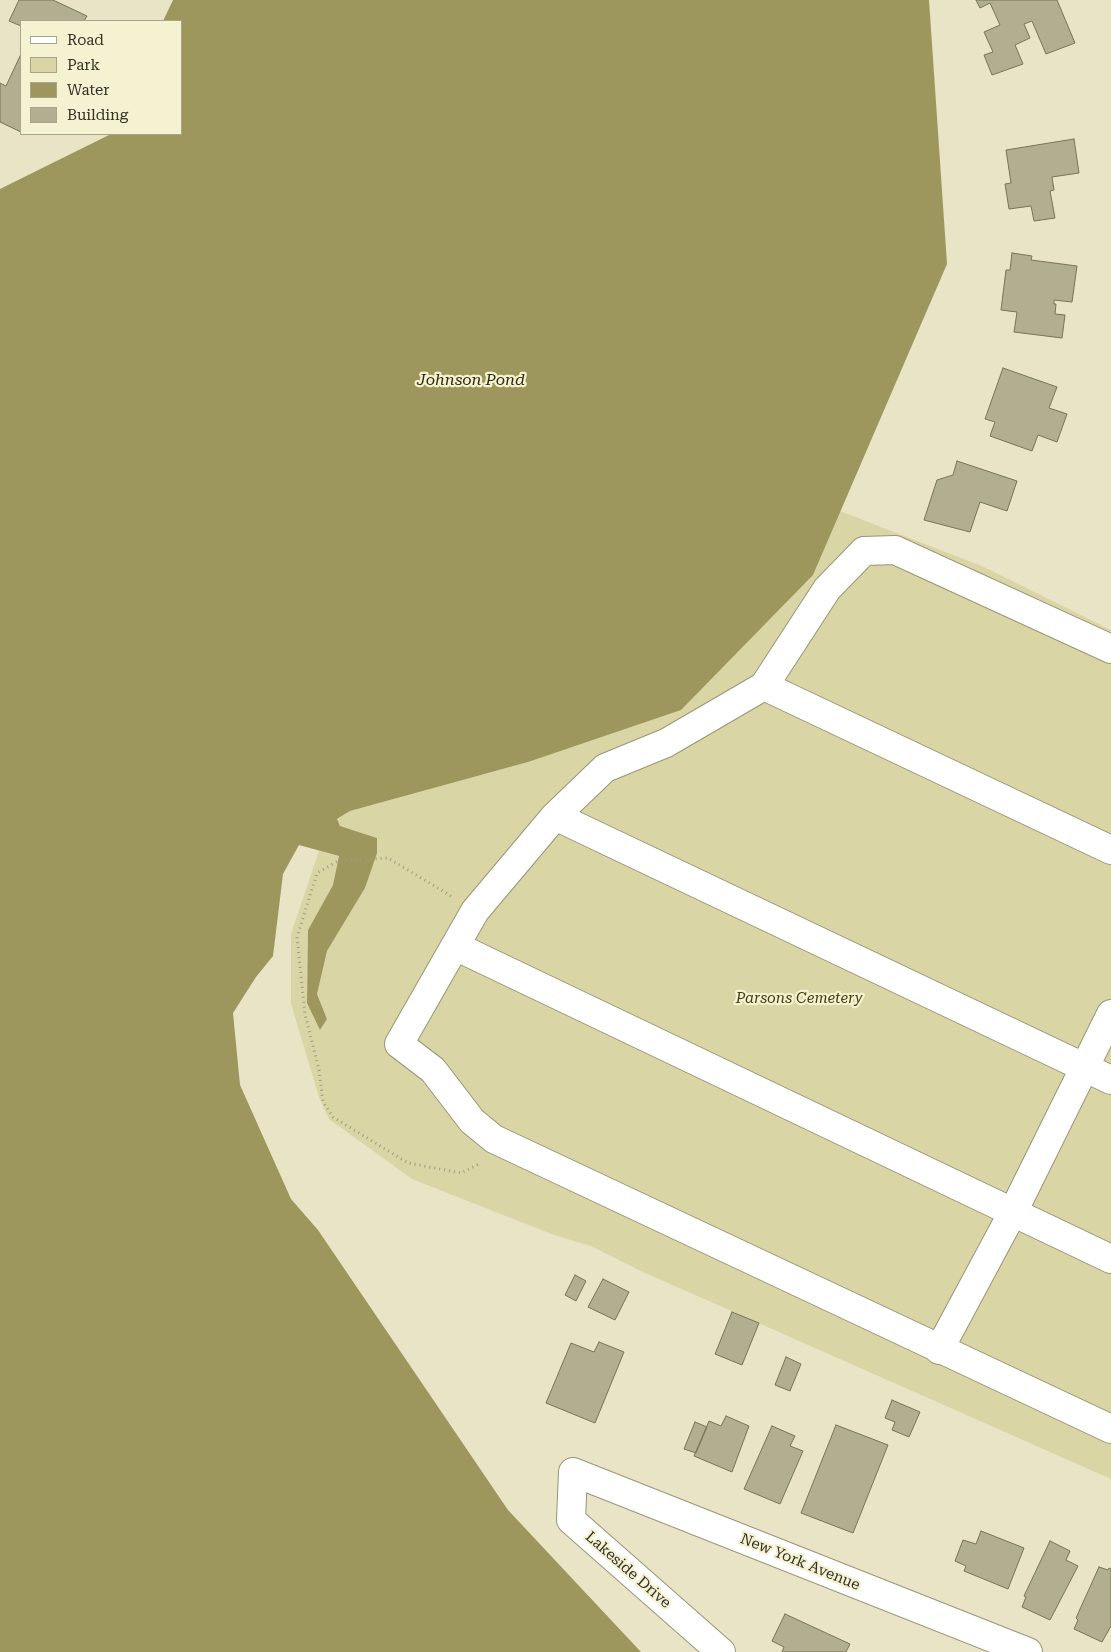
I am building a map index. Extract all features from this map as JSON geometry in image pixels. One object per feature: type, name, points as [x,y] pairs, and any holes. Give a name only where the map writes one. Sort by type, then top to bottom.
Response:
[{"type":"street","points":[[1111,649],[895,550],[864,551],[827,589],[764,686],[666,743],[605,768],[555,816],[475,911],[398,1044],[433,1070],[472,1122],[494,1139],[939,1350],[1111,1429]]},
{"type":"street","points":[[764,686],[1111,850]]},
{"type":"street","points":[[555,816],[1111,1080]]},
{"type":"street","points":[[455,946],[1111,1259]]},
{"type":"street","points":[[939,1350],[1013,1212],[1083,1067],[1111,1014]]},
{"type":"street","name":"Lakeside Drive","points":[[573,1472],[571,1520],[721,1652]]},
{"type":"street","name":"New York Avenue","points":[[573,1472],[1028,1652]]},
{"type":"path","points":[[475,911],[388,858],[338,861],[317,873],[297,937],[305,1014],[319,1070],[323,1102],[333,1117],[408,1163],[461,1173],[490,1158],[494,1139]]},
{"type":"green space","name":"Parsons Cemetery","points":[[840,511],[984,567],[1111,630],[1111,1479],[641,1271],[591,1246],[554,1235],[412,1179],[329,1119],[319,1097],[291,1004],[291,934],[319,851],[339,856],[333,885],[308,930],[307,1003],[321,1029],[327,1018],[317,994],[327,951],[365,888],[377,838],[340,826],[337,820],[350,811],[528,762],[813,575]]},
{"type":"water","name":"Johnson Pond","points":[[173,0],[929,0],[947,264],[813,575],[681,710],[528,762],[350,811],[337,819],[340,826],[377,838],[377,853],[365,888],[327,951],[317,994],[327,1019],[320,1030],[307,1003],[308,930],[333,885],[339,856],[299,845],[283,874],[273,956],[256,977],[233,1013],[240,1085],[291,1199],[318,1230],[508,1510],[641,1652],[0,1652],[0,189],[109,135],[182,135],[182,20],[163,20]]},
{"type":"building","points":[[19,0],[53,0],[87,16],[85,20],[20,20],[20,26],[9,21]]},
{"type":"building","points":[[976,0],[1057,0],[1075,43],[1046,54],[1032,21],[1024,24],[1030,38],[1015,45],[1023,64],[992,75],[984,55],[993,52],[984,32],[1000,25],[990,3],[980,8]]},
{"type":"building","points":[[20,56],[20,132],[0,122],[0,83],[6,86]]},
{"type":"building","points":[[1074,139],[1079,173],[1052,177],[1054,190],[1050,191],[1055,218],[1034,221],[1031,206],[1009,209],[1005,184],[1011,183],[1006,150]]},
{"type":"building","points":[[1012,253],[1032,256],[1031,260],[1077,266],[1072,302],[1054,300],[1054,304],[1056,304],[1055,314],[1065,315],[1062,338],[1014,332],[1017,312],[1001,310],[1006,270],[1010,270]]},
{"type":"building","points":[[1003,368],[1057,387],[1049,408],[1067,414],[1057,442],[1038,435],[1032,451],[990,436],[995,422],[985,419]]},
{"type":"building","points":[[957,461],[1017,481],[1007,511],[980,502],[970,532],[924,520],[937,480],[953,475]]},
{"type":"building","points":[[575,1275],[586,1281],[576,1301],[565,1295]]},
{"type":"building","points":[[603,1279],[629,1292],[615,1320],[588,1307]]},
{"type":"building","points":[[732,1312],[759,1323],[742,1365],[715,1354]]},
{"type":"building","points":[[599,1342],[624,1352],[595,1423],[546,1403],[571,1343],[594,1352]]},
{"type":"building","points":[[786,1357],[801,1364],[790,1391],[775,1385]]},
{"type":"building","points":[[892,1400],[920,1412],[909,1437],[892,1430],[895,1422],[885,1418]]},
{"type":"building","points":[[726,1416],[749,1426],[732,1472],[694,1456],[709,1421],[721,1426]]},
{"type":"building","points":[[695,1422],[707,1427],[696,1453],[684,1449]]},
{"type":"building","points":[[836,1425],[888,1445],[853,1533],[801,1513]]},
{"type":"building","points":[[772,1426],[795,1436],[790,1446],[803,1451],[780,1504],[744,1489]]},
{"type":"building","points":[[981,1531],[1024,1548],[1008,1589],[964,1571],[966,1566],[955,1561],[963,1540],[976,1544]]},
{"type":"building","points":[[1050,1541],[1070,1551],[1066,1560],[1078,1566],[1050,1620],[1022,1607],[1026,1597],[1024,1596]]},
{"type":"building","points":[[1099,1567],[1111,1569],[1111,1626],[1102,1642],[1074,1629],[1078,1620],[1076,1618]]},
{"type":"building","points":[[785,1614],[850,1644],[846,1652],[782,1652],[784,1647],[772,1641]]}]
